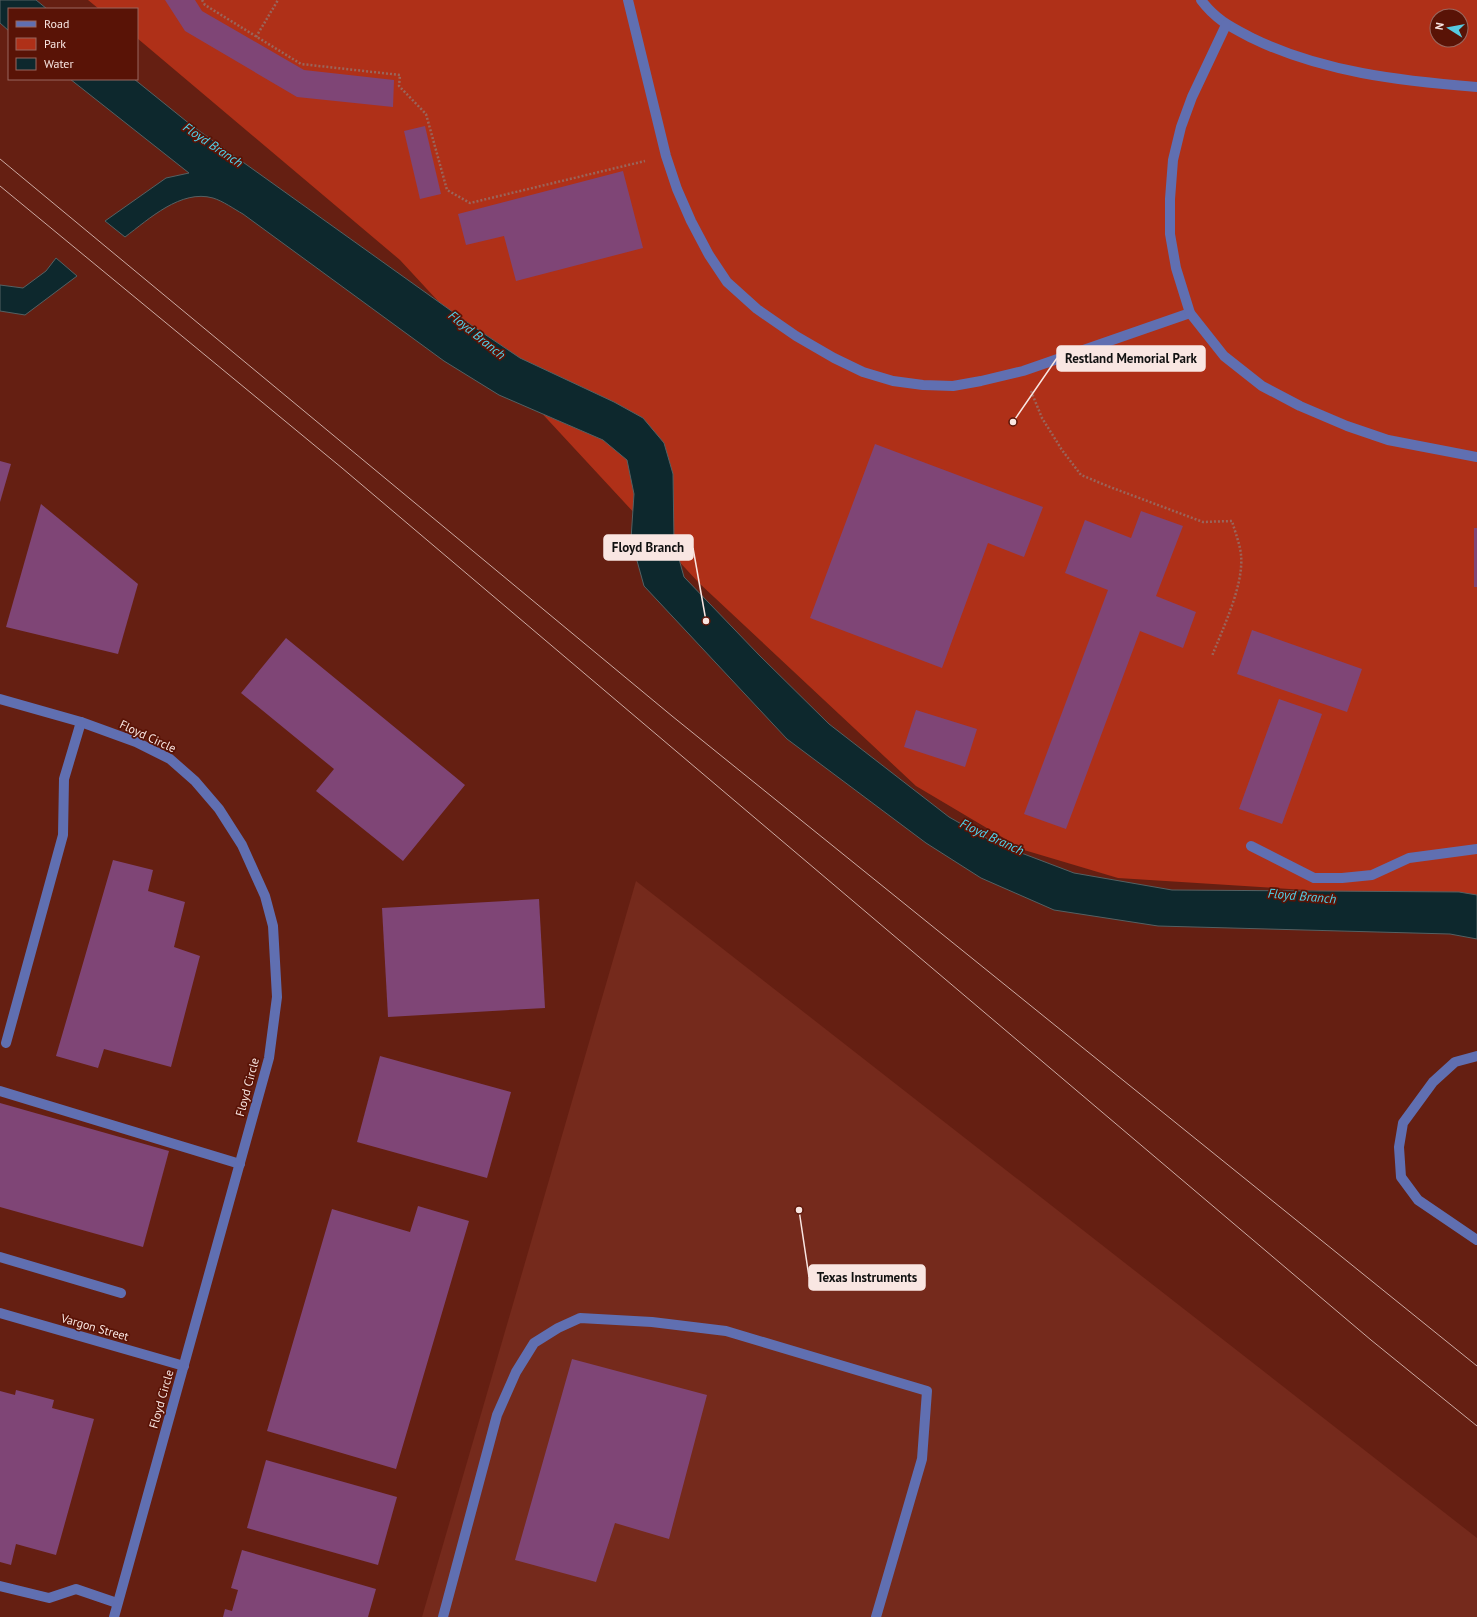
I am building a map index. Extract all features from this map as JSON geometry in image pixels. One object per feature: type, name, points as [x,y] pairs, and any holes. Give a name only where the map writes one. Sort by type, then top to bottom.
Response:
[{"type":"street","points":[[628,0],[666,156],[677,189],[691,221],[709,254],[727,282],[757,309],[796,336],[834,358],[863,372],[893,381],[923,385],[954,386],[1023,371],[1190,313]]},
{"type":"street","points":[[1201,0],[1210,11],[1226,25],[1274,49],[1315,62],[1357,72],[1412,82],[1477,87]]},
{"type":"street","points":[[1226,25],[1192,97],[1181,127],[1173,160],[1170,198],[1170,234],[1176,268],[1190,313],[1224,356],[1262,386],[1300,406],[1347,426],[1388,440],[1463,456],[1477,457]]},
{"type":"street","name":"Floyd Circle","points":[[0,699],[81,722],[136,742],[170,759],[195,781],[219,809],[242,845],[265,896],[273,926],[277,997],[269,1058],[114,1617]]},
{"type":"street","points":[[6,1043],[63,835],[64,779],[81,722]]},
{"type":"street","points":[[1251,846],[1314,878],[1342,878],[1372,875],[1409,858],[1477,849]]},
{"type":"street","points":[[1477,1056],[1455,1062],[1433,1082],[1404,1123],[1399,1148],[1401,1177],[1418,1200],[1477,1240]]},
{"type":"street","points":[[0,1091],[240,1164]]},
{"type":"street","points":[[0,1258],[121,1292]]},
{"type":"street","name":"Vargon Street","points":[[0,1313],[184,1366]]},
{"type":"street","points":[[443,1617],[497,1415],[516,1372],[534,1342],[558,1328],[580,1318],[652,1322],[726,1331],[927,1391],[922,1458],[876,1617]]},
{"type":"street","points":[[0,1586],[49,1598],[76,1589],[117,1603]]},
{"type":"path","points":[[202,0],[205,6],[300,64],[400,75],[399,86],[426,114],[447,190],[470,203],[666,156]]},
{"type":"path","points":[[256,37],[278,0]]},
{"type":"path","points":[[1023,371],[1042,418],[1062,450],[1081,475],[1110,488],[1203,522],[1232,521],[1241,555],[1239,577],[1233,600],[1212,656]]},
{"type":"shaded area","points":[[636,881],[1477,1538],[1477,1617],[422,1617]]},
{"type":"green space","points":[[88,0],[1477,0],[1477,901],[1118,878],[1024,850],[916,786],[699,583],[400,260],[138,39],[138,8],[98,8]]},
{"type":"water","points":[[0,0],[36,0],[46,8],[8,8],[8,30],[0,23]]},
{"type":"water","points":[[71,80],[135,80],[191,125],[471,325],[520,358],[614,402],[643,418],[664,443],[673,474],[674,541],[684,577],[759,655],[829,724],[949,817],[995,843],[1074,873],[1172,890],[1459,892],[1477,895],[1477,939],[1450,934],[1158,926],[1054,910],[981,878],[926,843],[787,739],[644,586],[631,539],[634,494],[627,460],[603,440],[499,395],[444,361],[243,214],[217,199],[201,196],[177,202],[155,214],[125,237],[105,221],[166,178],[189,173]]},
{"type":"water","points":[[56,258],[77,276],[25,315],[0,311],[0,285],[23,288],[46,271]]},
{"type":"building","points":[[165,0],[195,0],[202,11],[304,70],[394,80],[393,107],[297,97],[185,31]]},
{"type":"building","points":[[425,126],[441,194],[420,199],[404,131]]},
{"type":"building","points":[[623,171],[643,248],[516,281],[504,236],[466,245],[458,214]]},
{"type":"building","points":[[875,444],[1043,507],[1024,557],[988,543],[942,668],[810,618]]},
{"type":"building","points":[[0,461],[11,464],[0,502]]},
{"type":"building","points":[[41,504],[138,584],[118,654],[6,627]]},
{"type":"building","points":[[1141,511],[1183,526],[1156,596],[1196,612],[1183,648],[1140,631],[1066,829],[1024,814],[1108,590],[1065,573],[1085,520],[1131,538]]},
{"type":"building","points":[[1474,528],[1477,528],[1477,587],[1474,587]]},
{"type":"building","points":[[1252,630],[1362,669],[1347,712],[1237,674]]},
{"type":"building","points":[[286,638],[465,785],[403,861],[316,791],[334,769],[241,693]]},
{"type":"building","points":[[1279,699],[1322,714],[1282,824],[1239,809]]},
{"type":"building","points":[[916,710],[977,729],[965,767],[904,747]]},
{"type":"building","points":[[113,860],[153,870],[148,891],[185,902],[174,947],[200,956],[171,1067],[104,1049],[98,1068],[56,1056]]},
{"type":"building","points":[[539,899],[545,1008],[388,1017],[382,908]]},
{"type":"building","points":[[380,1056],[511,1092],[487,1178],[357,1142]]},
{"type":"building","points":[[0,1103],[169,1151],[143,1247],[0,1207]]},
{"type":"building","points":[[418,1206],[469,1221],[396,1469],[267,1431],[332,1209],[410,1232]]},
{"type":"building","points":[[572,1359],[707,1395],[669,1539],[615,1523],[596,1582],[515,1560]]},
{"type":"building","points":[[16,1390],[54,1400],[52,1408],[94,1419],[56,1555],[16,1544],[11,1565],[0,1562],[0,1391],[15,1395]]},
{"type":"building","points":[[266,1460],[397,1497],[378,1565],[247,1528]]},
{"type":"building","points":[[242,1550],[376,1589],[368,1617],[223,1617],[225,1609],[232,1611],[238,1590],[231,1588]]},
{"type":"tram line","points":[[0,159],[672,716],[1477,1366]]},
{"type":"tram line","points":[[0,186],[342,468],[1371,1340],[1477,1426]]},
{"type":"place","name":"Restland Memorial Park","points":[[1013,422]]},
{"type":"place","name":"Floyd Branch","points":[[706,621]]},
{"type":"place","name":"Texas Instruments","points":[[799,1210]]}]
